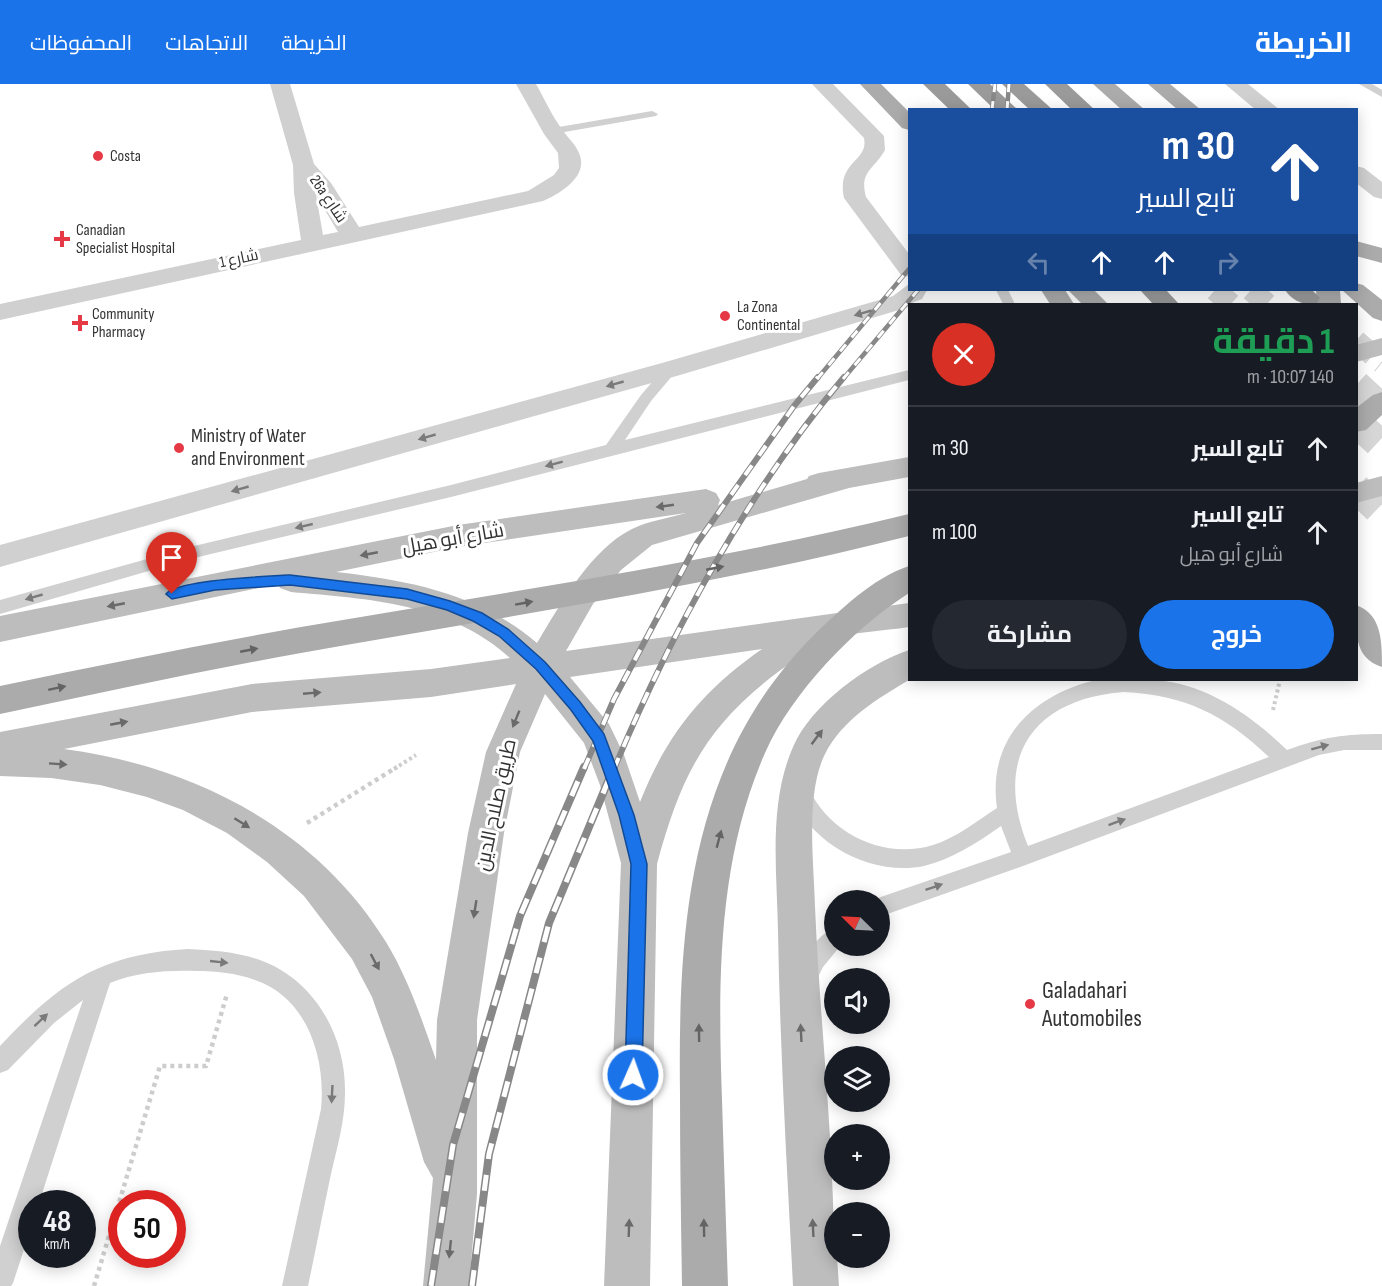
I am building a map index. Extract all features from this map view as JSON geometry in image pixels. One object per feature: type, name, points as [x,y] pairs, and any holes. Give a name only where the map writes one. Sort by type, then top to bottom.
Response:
[{"type":"highway","points":[[933,84],[960,108]]},
{"type":"highway","points":[[978,84],[1006,108]]},
{"type":"highway","points":[[1012,84],[1041,108]]},
{"type":"highway","points":[[1055,84],[1083,108]]},
{"type":"highway","points":[[1153,291],[1166,303]]},
{"type":"main road","points":[[870,84],[908,123]]},
{"type":"main road","points":[[1103,84],[1133,108]]},
{"type":"main road","points":[[1158,84],[1188,108]]},
{"type":"main road","points":[[1358,249],[1382,256]]},
{"type":"main road","points":[[1081,291],[1095,303]]},
{"type":"main road","points":[[1355,291],[1382,313]]},
{"type":"main road","points":[[1358,353],[1382,346]]},
{"type":"main road","name":"شارع أبو هيل","points":[[0,629],[459,536],[842,480],[908,467]]},
{"type":"main road","name":"طريق صلاح الدين","points":[[446,1286],[455,1194],[457,1020],[484,844],[503,752],[540,666],[582,595],[610,562],[642,537],[842,480]]},
{"type":"main road","points":[[1358,492],[1382,486]]},
{"type":"main road","points":[[0,700],[301,640],[716,568],[908,525]]},
{"type":"main road","points":[[705,1286],[699,1024],[704,930],[714,858],[728,804],[747,753],[771,708],[802,669],[843,626],[908,579]]},
{"type":"main road","points":[[215,585],[290,580],[407,594],[450,606],[477,617],[504,633],[540,666],[576,706],[599,738],[627,815],[639,864]]},
{"type":"main road","points":[[0,747],[252,698],[431,683],[908,615]]},
{"type":"main road","points":[[1358,620],[1382,654]]},
{"type":"main road","points":[[627,1286],[639,864],[651,820],[667,781],[696,730],[715,706],[771,659],[821,628]]},
{"type":"main road","points":[[1358,647],[1382,662]]},
{"type":"main road","points":[[816,1286],[799,991],[794,824],[798,787],[808,749],[833,716],[860,693],[908,664]]},
{"type":"main road","points":[[0,761],[82,765],[163,785],[216,807],[275,844],[329,894],[374,958],[409,1037],[455,1194]]},
{"type":"street","name":"26a شارع","points":[[280,84],[304,165],[305,193],[313,243]]},
{"type":"street","points":[[526,84],[555,134]]},
{"type":"street","points":[[822,84],[874,136],[878,144],[876,153],[857,171],[852,184],[855,198],[908,269]]},
{"type":"street","points":[[1235,84],[1267,108]]},
{"type":"street","name":"شارع 1","points":[[0,312],[535,196],[563,180],[569,170],[571,160],[568,150],[555,134]]},
{"type":"street","name":"26a شارع","points":[[304,165],[323,188],[352,235]]},
{"type":"street","points":[[1358,174],[1382,192]]},
{"type":"street","points":[[0,556],[670,369],[902,301],[914,291]]},
{"type":"lane","points":[[1373,89],[1382,99]]},
{"type":"lane","points":[[555,134],[652,114]]},
{"type":"lane","points":[[611,449],[645,398],[670,369]]},
{"type":"lane","points":[[0,608],[190,553],[451,491],[908,375]]},
{"type":"lane","points":[[1023,857],[1007,812],[1005,777],[1014,746],[1031,720],[1056,700],[1086,688],[1130,684],[1159,687],[1196,697],[1233,716],[1266,740],[1284,759]]},
{"type":"lane","points":[[890,903],[1023,857],[1318,747],[1344,742],[1382,742]]},
{"type":"lane","points":[[798,787],[810,812],[840,840],[879,856],[920,857],[957,843],[1007,812]]},
{"type":"lane","points":[[799,991],[815,960],[824,950]]},
{"type":"lane","points":[[0,1062],[43,1018],[72,993],[102,976],[149,963],[193,959],[236,964],[276,978],[307,1005],[327,1044],[334,1091],[326,1144],[295,1286]]},
{"type":"lane","points":[[0,1283],[102,976]]},
{"type":"path","points":[[302,827],[416,754]]},
{"type":"path","points":[[94,1286],[160,1066],[206,1066],[227,992]]},
{"type":"tunnel","points":[[1216,291],[1230,303]]},
{"type":"tunnel","points":[[1252,291],[1266,303]]},
{"type":"tunnel","points":[[1358,343],[1382,363]]},
{"type":"tunnel","points":[[1358,387],[1382,409]]},
{"type":"tunnel","points":[[1358,424],[1382,446]]},
{"type":"tunnel","points":[[1358,490],[1382,513]]},
{"type":"railway","points":[[992,108],[995,84]]},
{"type":"railway","points":[[1007,108],[1009,84]]},
{"type":"railway","points":[[817,379],[908,270]]},
{"type":"railway","points":[[843,379],[917,291]]},
{"type":"railway","points":[[584,769],[614,699],[697,543],[794,406],[818,377]]},
{"type":"railway","points":[[614,769],[661,666],[715,564],[776,467],[844,377]]},
{"type":"railway","points":[[431,1286],[453,1145],[520,916],[584,767]]},
{"type":"railway","points":[[472,1286],[489,1154],[549,923],[614,767]]},
{"type":"place","name":"Costa","points":[[98,156]]},
{"type":"place","name":"Canadian Specialist Hospital","points":[[62,239]]},
{"type":"place","name":"La Zona Continental","points":[[725,316]]},
{"type":"place","name":"Community Pharmacy","points":[[80,323]]},
{"type":"place","name":"Ministry of Water and Environment","points":[[179,448]]},
{"type":"place","name":"Galadahari Automobiles","points":[[1030,1004]]},
{"type":"route","points":[[172,594],[215,585],[290,580],[407,594],[450,606],[477,617],[504,633],[540,666],[576,706],[599,738],[627,815],[639,864],[633,1075]]}]
